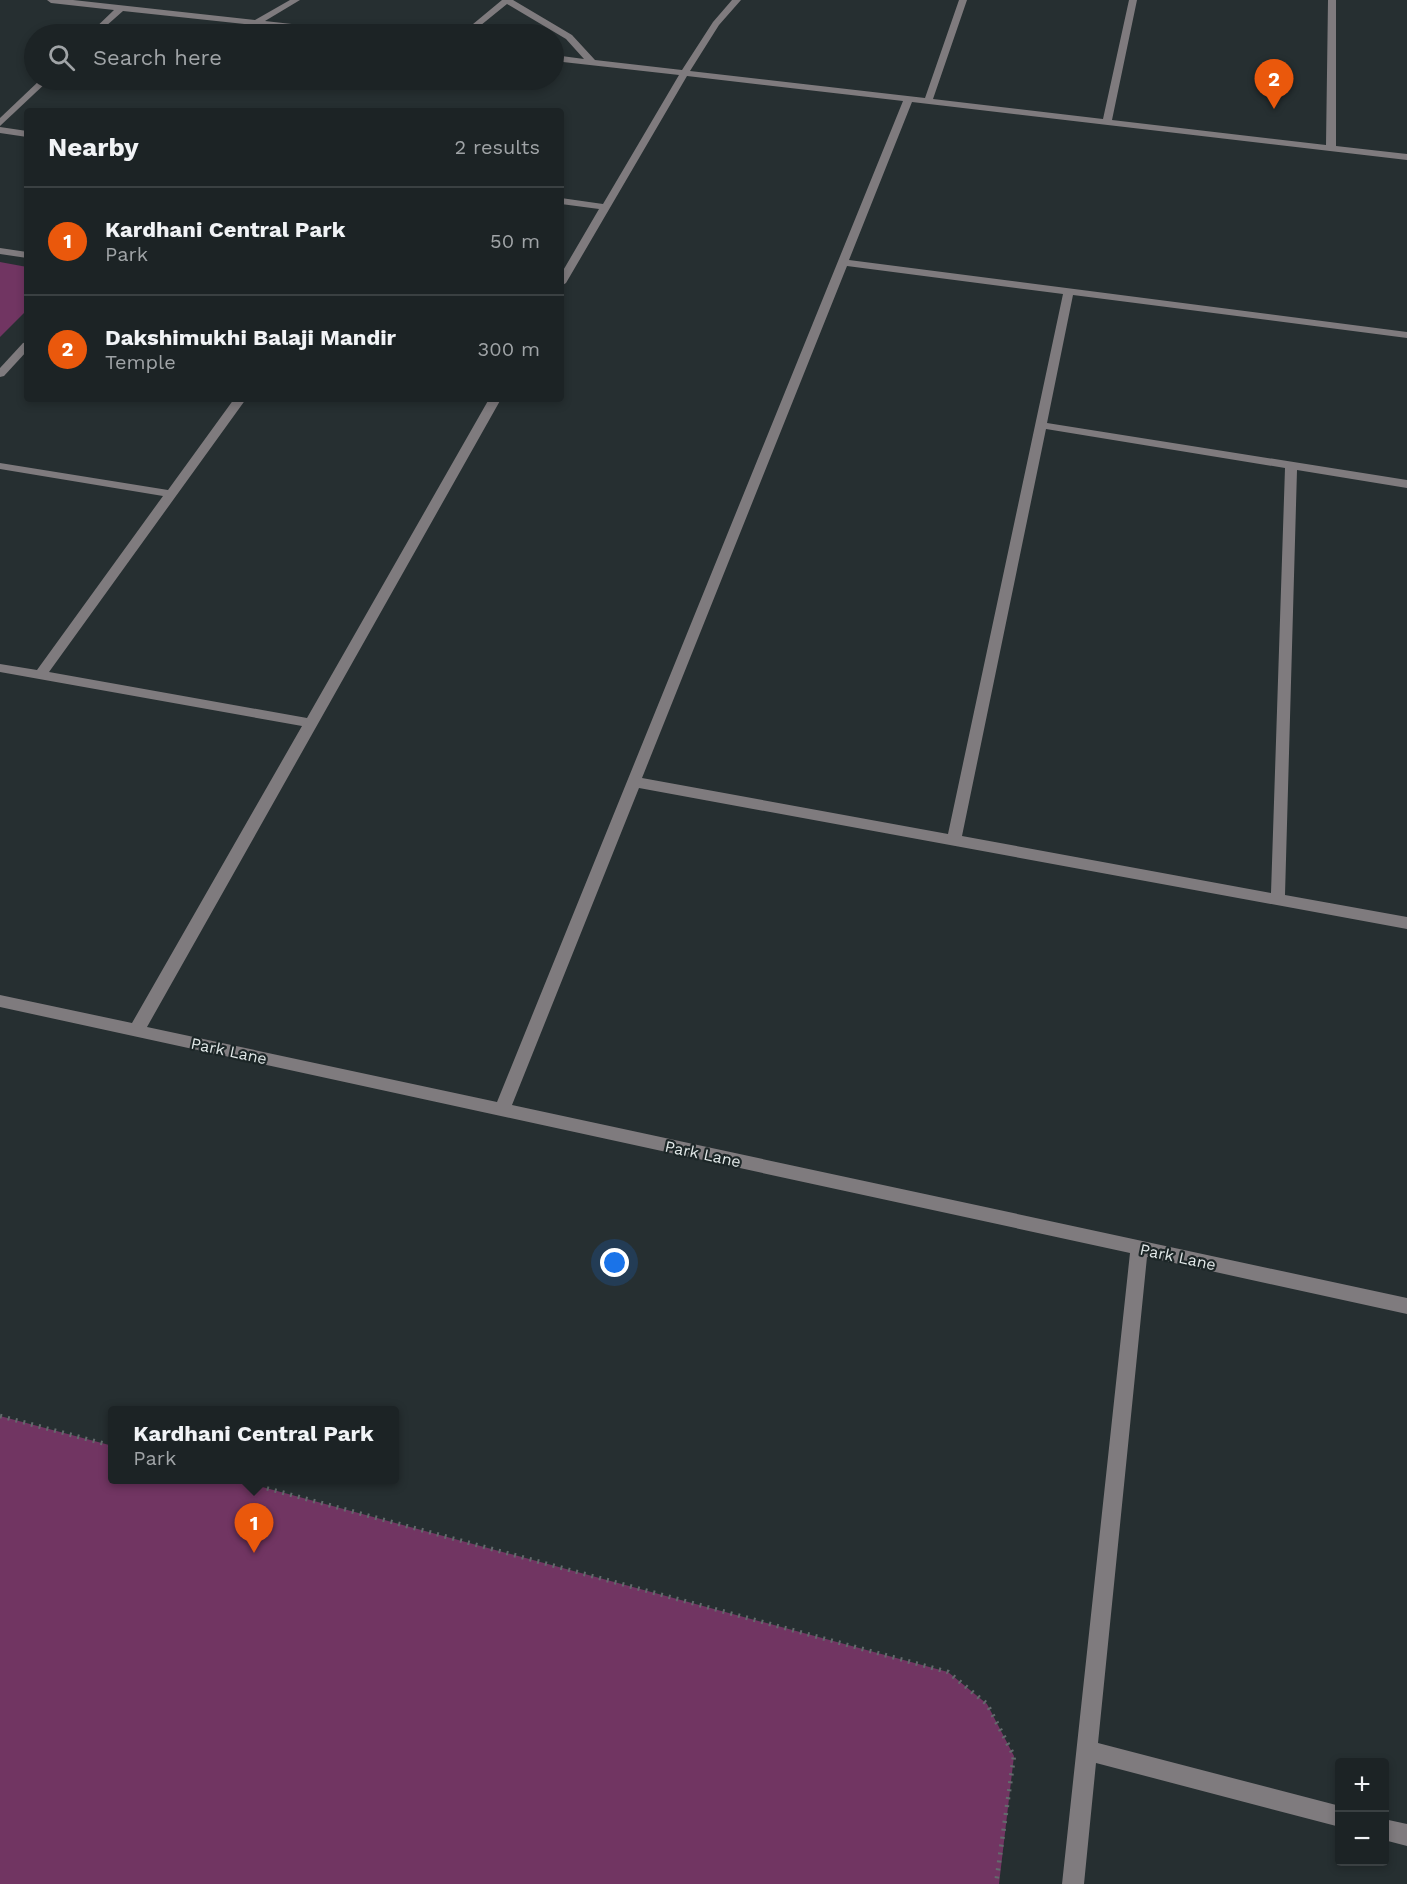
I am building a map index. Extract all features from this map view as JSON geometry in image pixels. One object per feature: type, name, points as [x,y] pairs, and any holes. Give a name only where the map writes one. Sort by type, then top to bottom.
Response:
[{"type":"street","points":[[51,0],[274,24]]},
{"type":"street","points":[[258,22],[296,0]]},
{"type":"street","points":[[477,24],[507,0],[547,24]]},
{"type":"street","points":[[564,278],[684,74],[716,24],[737,0]]},
{"type":"street","points":[[928,102],[963,0]]},
{"type":"street","points":[[1107,123],[1133,0]]},
{"type":"street","points":[[1331,148],[1332,0]]},
{"type":"street","points":[[104,24],[121,8]]},
{"type":"street","points":[[564,34],[593,63]]},
{"type":"street","points":[[564,59],[1407,157]]},
{"type":"street","points":[[0,123],[35,90]]},
{"type":"street","points":[[502,1110],[908,100]]},
{"type":"street","points":[[0,130],[24,134]]},
{"type":"street","points":[[564,201],[604,207]]},
{"type":"street","points":[[0,251],[24,255]]},
{"type":"street","points":[[843,262],[1407,335]]},
{"type":"street","points":[[954,840],[1069,291]]},
{"type":"street","points":[[0,374],[24,348]]},
{"type":"street","points":[[40,675],[238,402]]},
{"type":"street","points":[[136,1031],[493,402]]},
{"type":"street","points":[[1040,425],[1407,484]]},
{"type":"street","points":[[1278,899],[1291,465]]},
{"type":"street","points":[[0,466],[171,494]]},
{"type":"street","points":[[0,668],[311,723]]},
{"type":"street","points":[[634,782],[1407,922]]},
{"type":"street","name":"Park Lane","points":[[0,1001],[1407,1306]]},
{"type":"street","points":[[1073,1884],[1139,1248]]},
{"type":"street","points":[[1087,1750],[1335,1816]]},
{"type":"street","points":[[1389,1830],[1407,1835]]},
{"type":"path","points":[[0,1416],[108,1445]]},
{"type":"path","points":[[254,1484],[948,1672],[987,1704],[1014,1756],[996,1884]]},
{"type":"shaded area","points":[[0,262],[24,266],[24,313],[0,337]]},
{"type":"shaded area","points":[[0,1416],[108,1445],[108,1484],[251,1484],[948,1672],[987,1704],[1014,1756],[999,1884],[0,1884]]},
{"type":"place","name":"Dakshimukhi Balaji Mandir","points":[[1274,109]]},
{"type":"place","name":"Kardhani Central Park","points":[[254,1553]]}]
